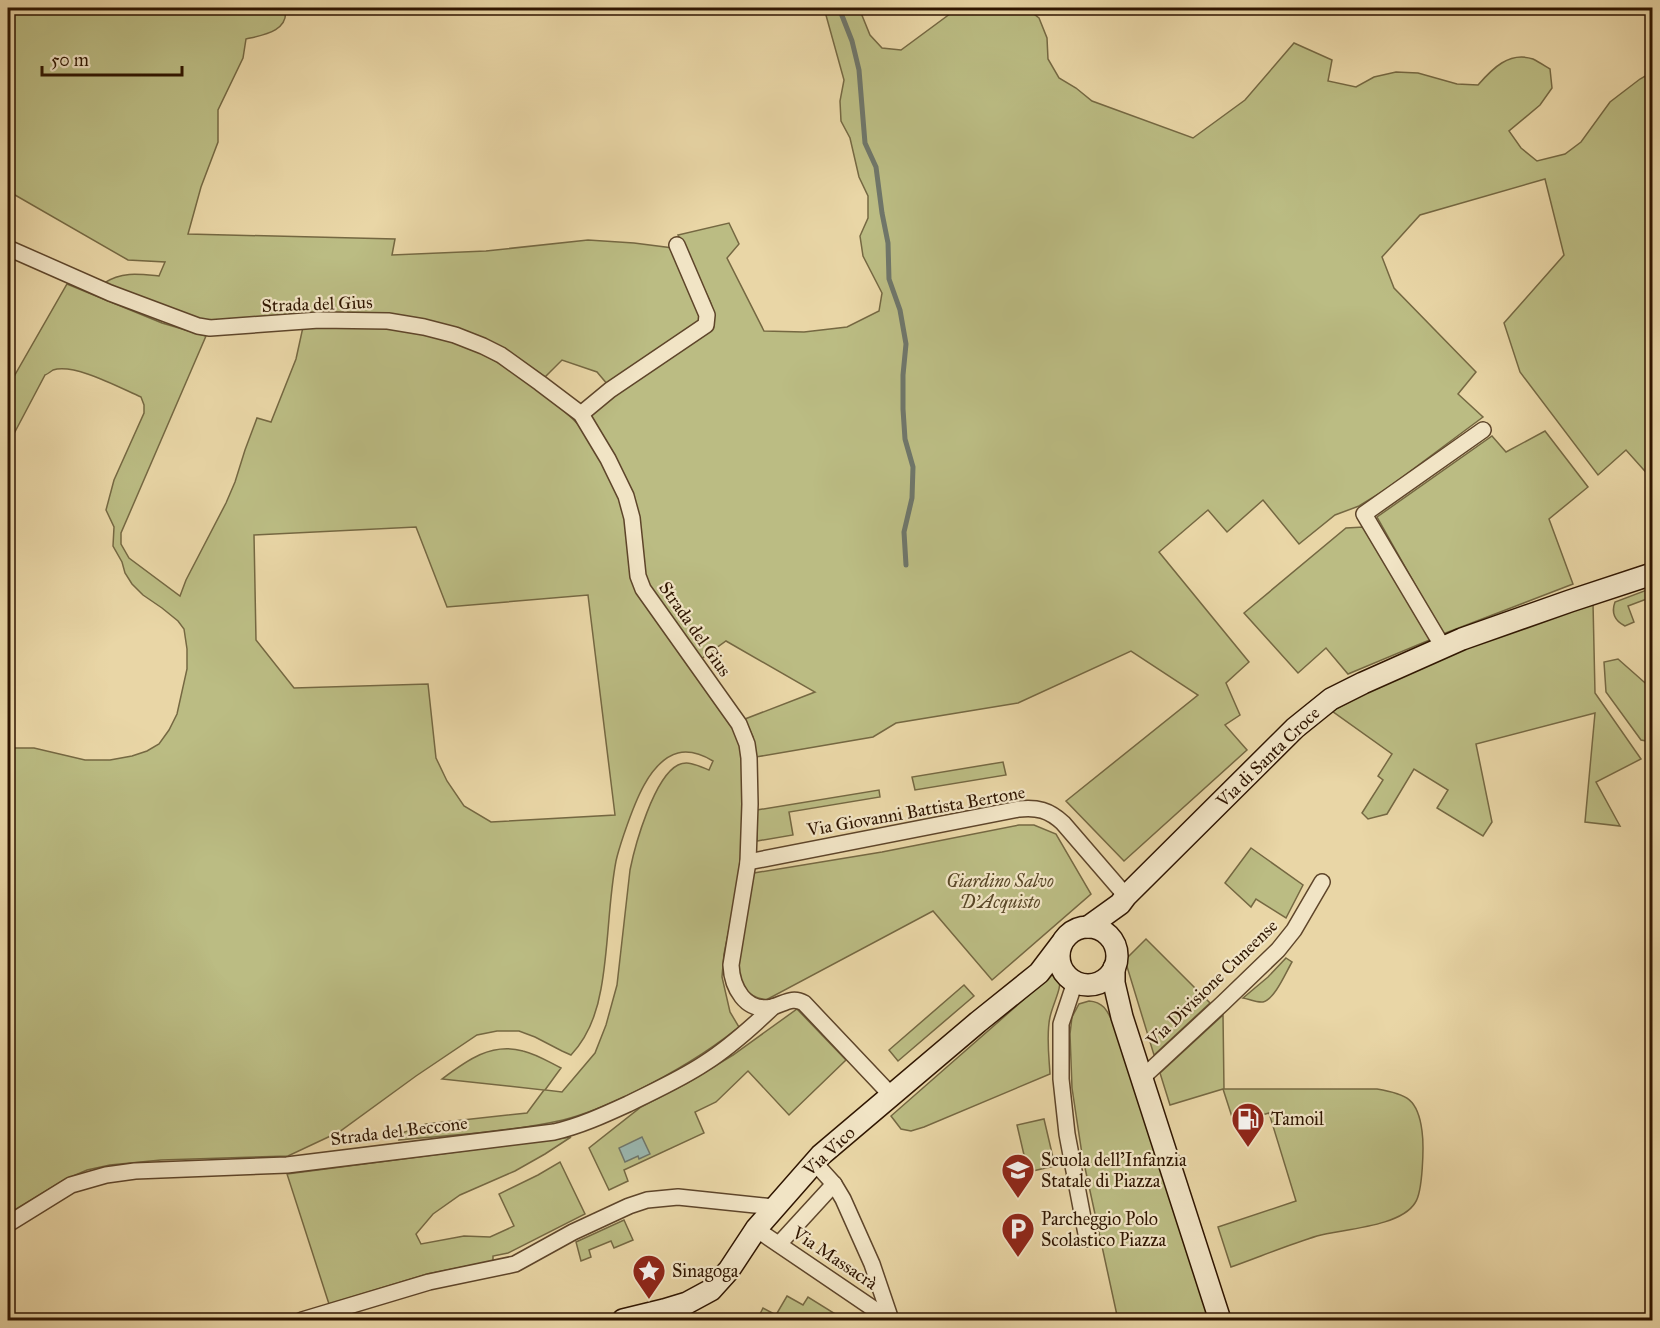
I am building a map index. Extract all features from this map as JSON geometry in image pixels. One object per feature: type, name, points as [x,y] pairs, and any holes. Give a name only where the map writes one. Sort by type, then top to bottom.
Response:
[{"type":"main road","name":"Via di Santa Croce","points":[[1088,927],[1123,900],[1306,717],[1331,699],[1443,647],[1653,574]]},
{"type":"main road","points":[[1113,942],[1123,900]]},
{"type":"main road","points":[[1114,968],[1103,981],[1078,980],[1059,959],[1061,944],[1072,931],[1088,927],[1103,931],[1113,942],[1116,951],[1114,968],[1116,990],[1122,1017],[1220,1320]]},
{"type":"main road","name":"Via Vico","points":[[623,1320],[687,1303],[711,1290],[729,1270],[756,1229],[821,1155],[1039,973],[1061,944]]},
{"type":"main road","points":[[1039,973],[1054,971],[1103,990],[1122,1017]]},
{"type":"street","points":[[581,414],[610,390],[706,325],[707,315],[677,245]]},
{"type":"street","name":"Strada del Gius","points":[[8,248],[110,294],[198,326],[210,328],[319,320],[373,321],[407,324],[455,335],[501,355],[581,414],[608,459],[626,496],[632,518],[638,576],[643,588],[744,734],[749,758],[748,862],[732,957],[732,980],[738,993],[748,1003],[761,1007],[773,1007],[794,1000],[804,1003],[891,1096]]},
{"type":"street","points":[[1443,647],[1364,514],[1483,430]]},
{"type":"street","name":"Via Giovanni Battista Bertone","points":[[748,862],[1019,809],[1036,808],[1052,814],[1063,822],[1123,900]]},
{"type":"street","name":"Via Divisione Cuneense","points":[[1142,1078],[1278,950],[1294,930],[1322,882]]},
{"type":"street","points":[[1078,980],[1061,1024],[1061,1079],[1067,1134],[1088,1239]]},
{"type":"street","name":"Strada del Beccone","points":[[8,1224],[71,1185],[106,1175],[135,1171],[287,1165],[569,1129],[645,1095],[704,1064],[745,1034],[773,1007]]},
{"type":"street","points":[[815,1163],[834,1184],[872,1264],[891,1320]]},
{"type":"street","points":[[779,1244],[834,1184]]},
{"type":"street","points":[[302,1320],[429,1282],[515,1264],[573,1232],[647,1200],[678,1197],[774,1207]]},
{"type":"street","name":"Via Massacrà","points":[[756,1229],[891,1320]]},
{"type":"green space","points":[[8,8],[285,8],[283,22],[274,31],[246,39],[243,58],[218,110],[218,142],[201,187],[188,234],[395,239],[392,255],[486,251],[588,240],[673,248],[701,321],[608,385],[597,372],[562,360],[545,377],[503,349],[457,328],[210,325],[104,283],[124,275],[159,276],[165,262],[128,260],[8,191]]},
{"type":"green space","points":[[824,8],[859,8],[870,35],[882,48],[901,50],[958,8],[1026,8],[1039,18],[1047,38],[1048,59],[1059,78],[1092,101],[1193,138],[1245,100],[1294,43],[1332,60],[1328,81],[1356,87],[1374,77],[1396,72],[1418,73],[1457,84],[1478,85],[1489,73],[1509,59],[1524,57],[1533,59],[1550,69],[1552,88],[1540,105],[1509,131],[1521,148],[1537,161],[1565,154],[1581,142],[1610,102],[1652,72],[1652,479],[1626,450],[1598,475],[1520,372],[1504,323],[1564,255],[1545,179],[1420,215],[1382,257],[1394,288],[1476,372],[1458,394],[1483,417],[1385,490],[1359,506],[1335,515],[1299,544],[1263,500],[1227,532],[1208,510],[1159,552],[1249,662],[1226,683],[1240,715],[1225,725],[1247,750],[1124,861],[1066,801],[1198,695],[1131,651],[1018,703],[896,723],[873,737],[756,757],[753,737],[745,719],[815,692],[726,641],[701,659],[650,588],[645,575],[637,515],[589,417],[615,394],[710,330],[713,310],[710,301],[678,235],[729,223],[739,244],[727,258],[764,331],[804,332],[847,327],[879,311],[882,293],[863,256],[860,236],[868,218],[868,196],[859,177],[850,138],[841,121],[840,101],[844,80]]},
{"type":"green space","points":[[67,284],[162,323],[206,336],[121,533],[121,544],[129,558],[180,596],[226,503],[257,418],[271,422],[296,359],[303,327],[391,329],[439,337],[473,350],[504,366],[566,413],[590,440],[620,498],[632,575],[640,598],[738,736],[743,759],[743,842],[722,977],[730,1012],[739,1027],[663,1077],[582,1115],[481,1133],[399,1140],[402,1133],[426,1124],[527,1113],[544,1090],[442,1079],[480,1055],[500,1049],[511,1049],[538,1056],[561,1068],[545,1090],[562,1092],[595,1053],[606,1025],[617,985],[630,870],[647,813],[661,783],[669,772],[678,765],[690,763],[709,770],[713,761],[696,754],[678,753],[658,765],[650,775],[637,799],[628,823],[613,877],[606,957],[599,998],[587,1032],[571,1055],[519,1031],[497,1031],[477,1035],[339,1132],[288,1156],[161,1160],[110,1165],[87,1170],[64,1180],[8,1214],[8,748],[34,748],[85,760],[110,760],[147,751],[159,744],[177,714],[187,669],[187,649],[184,629],[178,621],[143,595],[125,573],[113,546],[114,527],[106,510],[114,480],[144,413],[141,397],[85,373],[73,370],[53,370],[45,375],[8,445],[8,387]],"holes":[[[416,527],[447,607],[588,595],[615,815],[491,822],[464,806],[447,781],[436,758],[428,684],[294,688],[256,640],[254,535]]]},
{"type":"green space","points":[[1545,431],[1588,487],[1549,519],[1573,584],[1443,634],[1377,517],[1492,436],[1506,452]]},
{"type":"green space","points":[[1364,527],[1432,639],[1348,674],[1326,648],[1298,673],[1244,613],[1346,528]]},
{"type":"green space","points":[[1652,588],[1652,597],[1628,606],[1634,622],[1625,626],[1619,622],[1614,613],[1615,602]]},
{"type":"green space","points":[[1593,603],[1595,693],[1641,759],[1596,782],[1620,826],[1585,822],[1595,713],[1476,744],[1492,822],[1483,836],[1437,808],[1448,790],[1414,769],[1387,814],[1368,819],[1362,813],[1383,780],[1378,776],[1392,754],[1332,711],[1460,650]]},
{"type":"green space","points":[[1618,659],[1652,689],[1652,742],[1641,740],[1606,692],[1604,662]]},
{"type":"green space","points":[[1003,762],[1006,775],[915,790],[912,777]]},
{"type":"green space","points":[[879,790],[880,797],[789,812],[793,835],[757,841],[757,810]]},
{"type":"green space","name":"Giardino Salvo D'Acquisto","points":[[1019,825],[1034,825],[1056,834],[1091,894],[992,980],[933,911],[766,1000],[749,993],[742,984],[737,967],[754,873],[882,852]]},
{"type":"green space","points":[[1251,848],[1303,885],[1286,918],[1256,899],[1251,907],[1225,883]]},
{"type":"green space","points":[[1146,939],[1210,1003],[1154,1055],[1125,960]]},
{"type":"green space","points":[[1286,958],[1292,962],[1272,996],[1263,1002],[1243,998],[1268,977]]},
{"type":"green space","points":[[1054,973],[1060,975],[1060,980],[1049,1024],[1050,1074],[924,1127],[911,1131],[901,1129],[891,1116]]},
{"type":"green space","points":[[964,985],[974,996],[898,1061],[889,1050]]},
{"type":"green space","points":[[1089,1001],[1099,1003],[1108,1012],[1114,1025],[1209,1320],[1118,1320],[1082,1154],[1072,1088],[1070,1034],[1072,1017],[1079,1004]]},
{"type":"green space","points":[[797,1009],[846,1060],[789,1115],[748,1071],[716,1102],[695,1112],[704,1133],[624,1170],[628,1181],[609,1190],[589,1148],[641,1107],[733,1055]]},
{"type":"green space","points":[[1223,1015],[1224,1089],[1377,1089],[1403,1096],[1414,1105],[1420,1120],[1423,1157],[1418,1197],[1408,1211],[1370,1226],[1317,1236],[1231,1267],[1218,1227],[1296,1201],[1269,1113],[1234,1123],[1223,1089],[1170,1105],[1160,1073]]},
{"type":"green space","points":[[1044,1119],[1055,1166],[1028,1172],[1017,1125]]},
{"type":"green space","points":[[571,1137],[515,1171],[460,1195],[433,1214],[416,1234],[421,1244],[464,1236],[490,1237],[514,1226],[499,1194],[560,1162],[585,1214],[508,1253],[493,1256],[493,1261],[427,1274],[329,1304],[287,1174]]},
{"type":"green space","points":[[624,1220],[633,1240],[614,1248],[611,1241],[589,1250],[591,1257],[581,1261],[576,1242]]},
{"type":"green space","points":[[787,1296],[803,1305],[808,1297],[845,1320],[757,1320],[763,1308],[776,1315]]},
{"type":"water","points":[[642,1137],[650,1154],[625,1162],[619,1148]]},
{"type":"waterway","points":[[839,8],[852,41],[859,70],[865,143],[876,167],[888,243],[889,279],[900,310],[906,344],[903,409],[905,439],[913,467],[912,498],[904,532],[906,565]]},
{"type":"place","name":"Tamoil","points":[[1248,1148]]},
{"type":"place","name":"Scuola dell'Infanzia Statale di Piazza","points":[[1018,1199]]},
{"type":"place","name":"Parcheggio Polo Scolastico Piazza","points":[[1018,1258]]},
{"type":"place","name":"Sinagoga","points":[[649,1300]]}]
